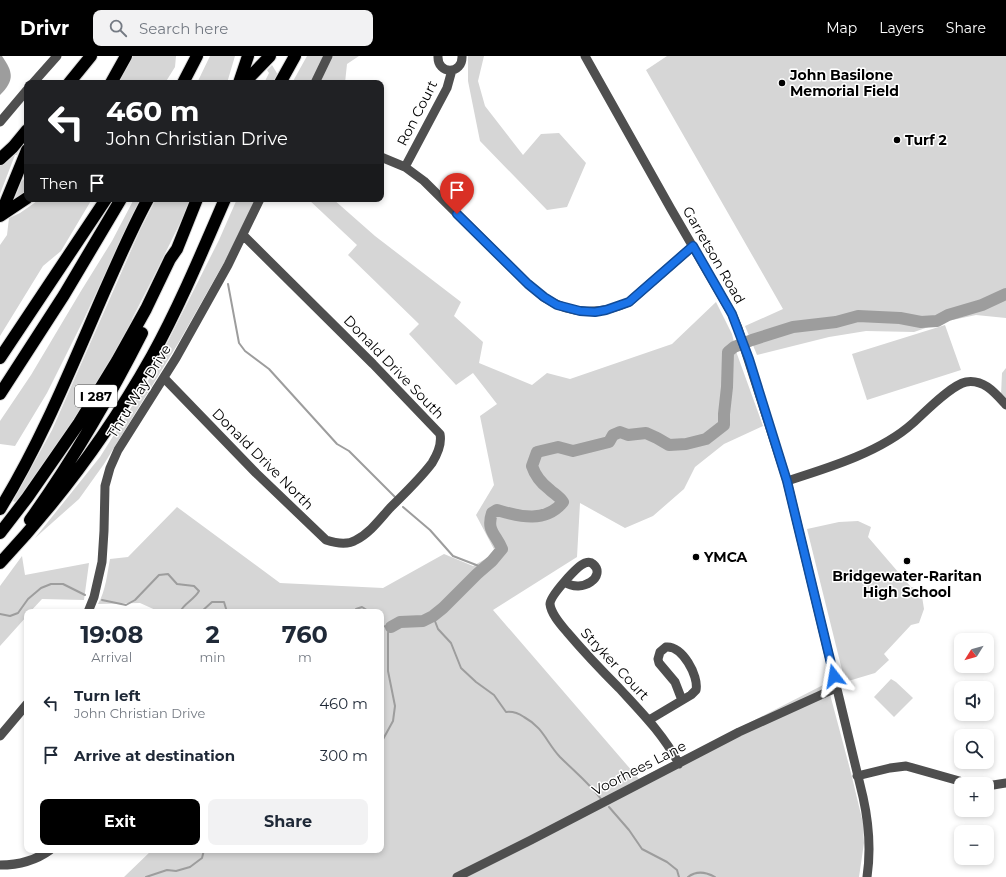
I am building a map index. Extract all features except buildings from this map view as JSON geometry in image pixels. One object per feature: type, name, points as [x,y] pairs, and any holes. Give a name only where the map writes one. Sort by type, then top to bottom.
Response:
[{"type":"highway","points":[[71,80],[91,56]]},
{"type":"highway","points":[[113,80],[126,56]]},
{"type":"highway","points":[[184,80],[196,56]]},
{"type":"highway","points":[[240,80],[248,56]]},
{"type":"highway","points":[[247,80],[270,56]]},
{"type":"highway","points":[[282,80],[295,56]]},
{"type":"highway","points":[[0,159],[24,134]]},
{"type":"highway","points":[[0,216],[24,157]]},
{"type":"highway","points":[[0,216],[23,201]]},
{"type":"highway","points":[[0,358],[104,202]]},
{"type":"highway","points":[[0,394],[64,295],[118,202]]},
{"type":"highway","points":[[0,509],[28,460],[56,402],[124,247],[146,202]]},
{"type":"highway","name":"I 287","points":[[0,563],[58,479],[112,391],[160,295],[175,261],[177,249],[196,202]]},
{"type":"highway","points":[[0,563],[49,509],[116,415],[168,326],[224,202]]},
{"type":"highway","name":"I 287","points":[[0,533],[57,454],[104,384],[133,333],[170,259],[177,249]]},
{"type":"street","points":[[36,80],[57,56]]},
{"type":"street","points":[[316,80],[328,56]]},
{"type":"street","name":"Ron Court","points":[[438,56],[440,66],[448,70],[452,70],[460,66],[462,63],[462,56]]},
{"type":"street","name":"Garretson Road","points":[[585,56],[732,314],[749,359],[787,481],[868,818],[869,835],[867,877]]},
{"type":"street","name":"Ron Court","points":[[405,167],[446,88],[452,70]]},
{"type":"street","points":[[0,122],[24,94]]},
{"type":"street","points":[[384,158],[405,167],[424,181],[533,288],[557,305],[567,308],[595,312],[629,302],[693,246]]},
{"type":"street","name":"Thru Way Drive","points":[[89,609],[94,598],[102,562],[105,486],[110,468],[118,450],[176,358],[228,265],[259,202]]},
{"type":"street","name":"Donald Drive South","points":[[243,235],[373,364],[440,434],[441,444],[432,462],[422,475],[368,531],[352,542]]},
{"type":"street","name":"Donald Drive North","points":[[164,378],[256,472],[326,540],[338,543],[352,542]]},
{"type":"street","points":[[787,481],[884,444],[899,434],[947,392],[963,383],[973,382],[985,385],[1006,405]]},
{"type":"street","name":"Stryker Court","points":[[565,582],[551,600],[552,609],[555,616],[586,654],[649,720],[667,742],[679,764]]},
{"type":"street","points":[[649,720],[694,693],[696,690],[696,680],[688,662],[680,652],[673,647],[666,647],[660,652],[658,659],[675,682],[682,700]]},
{"type":"street","name":"Voorhees Lane","points":[[457,877],[746,729],[836,688]]},
{"type":"street","points":[[0,736],[24,708]]},
{"type":"street","points":[[857,776],[890,768],[906,766],[954,780]]},
{"type":"street","points":[[994,785],[1006,783]]},
{"type":"street","points":[[0,865],[17,864],[30,861],[46,853]]},
{"type":"shaded area","points":[[0,56],[2,56],[11,76],[8,85],[0,95]]},
{"type":"shaded area","points":[[133,56],[176,56],[175,67],[167,80],[120,80]]},
{"type":"shaded area","points":[[210,56],[235,56],[228,80],[198,80]]},
{"type":"shaded area","points":[[307,56],[359,56],[347,64],[345,80],[294,80]]},
{"type":"shaded area","points":[[468,56],[484,56],[478,81],[485,106],[523,155],[541,134],[559,133],[586,163],[567,207],[547,210],[480,141],[468,81]]},
{"type":"shaded area","points":[[667,56],[1006,56],[1006,318],[976,315],[943,322],[914,332],[866,331],[829,337],[757,355],[745,326],[783,309],[646,70]]},
{"type":"shaded area","points":[[272,65],[278,75],[276,80],[266,80],[269,73],[267,70]]},
{"type":"shaded area","points":[[18,149],[17,155],[15,155],[0,194],[0,165]]},
{"type":"shaded area","points":[[24,179],[24,194],[15,198],[21,182]]},
{"type":"shaded area","points":[[36,202],[90,202],[61,251],[43,266],[0,336],[0,245],[7,235],[9,218],[20,213]]},
{"type":"shaded area","points":[[132,202],[139,202],[83,321],[47,393],[15,446],[0,444],[0,421],[31,375],[112,241]]},
{"type":"shaded area","points":[[154,202],[189,202],[184,215],[132,319],[133,321],[120,345],[63,436],[15,502],[13,501],[52,430],[140,230]]},
{"type":"shaded area","points":[[236,202],[258,202],[179,342],[104,464],[79,499],[35,538],[100,457],[149,379],[219,240]]},
{"type":"shaded area","points":[[311,202],[336,202],[375,236],[461,302],[454,316],[483,342],[479,363],[532,385],[547,373],[570,379],[672,344],[716,302],[732,334],[737,354],[763,426],[724,444],[695,467],[684,489],[653,516],[625,528],[580,503],[577,557],[493,610],[639,779],[827,683],[863,823],[864,843],[859,877],[124,877],[149,853],[384,853],[384,609],[153,609],[140,603],[98,604],[105,588],[110,559],[128,557],[177,507],[280,583],[383,588],[444,554],[473,566],[496,553],[476,515],[494,485],[480,416],[497,404],[473,373],[456,385],[409,334],[419,324],[348,255],[357,245]]},
{"type":"shaded area","points":[[945,325],[961,370],[867,400],[852,354]]},
{"type":"shaded area","points":[[1006,368],[1006,399],[1001,395],[1002,373]]},
{"type":"shaded area","points":[[858,521],[871,527],[868,537],[911,587],[921,590],[924,609],[919,623],[911,625],[884,654],[889,660],[875,673],[845,682],[807,529],[839,522]]},
{"type":"shaded area","points":[[22,556],[25,575],[89,563],[84,600],[42,599],[33,609],[24,609],[24,619],[0,646],[0,586]]},
{"type":"shaded area","points":[[891,679],[913,698],[894,717],[874,697]]},
{"type":"waterway","points":[[228,284],[239,343],[245,351],[269,369],[337,444],[349,451],[395,497]]},
{"type":"waterway","points":[[391,627],[400,622],[423,621],[433,616],[492,561],[502,549],[492,532],[490,524],[492,513],[497,510],[515,515],[541,516],[556,509],[563,502],[543,484],[535,473],[532,466],[537,452],[558,447],[573,451],[609,442],[613,435],[620,432],[628,435],[646,433],[669,445],[686,444],[706,439],[724,425],[728,352],[734,347],[793,327],[836,322],[858,316],[900,318],[921,322],[937,321],[948,315],[982,305],[1006,294]]},
{"type":"waterway","points":[[403,507],[430,530],[453,556],[484,568]]},
{"type":"waterway","points":[[102,600],[126,605],[135,600],[159,575],[168,574],[177,584],[194,586],[199,591],[182,609]]},
{"type":"waterway","points":[[0,614],[10,616],[18,613],[28,599],[41,588],[51,584],[63,584],[85,595]]},
{"type":"waterway","points":[[204,609],[212,602],[224,602],[226,609]]},
{"type":"waterway","points":[[356,609],[362,607],[365,609]]},
{"type":"waterway","points":[[433,616],[438,629],[451,643],[461,668],[476,682],[494,695],[506,712],[518,713],[531,721],[560,757],[601,799]]},
{"type":"waterway","points":[[384,626],[391,627],[388,633],[388,671],[395,706],[393,721],[384,738]]},
{"type":"waterway","points":[[609,807],[629,830],[642,849],[667,862],[677,870],[679,877]]},
{"type":"waterway","points":[[146,877],[167,870],[176,871],[190,867],[202,858],[203,853]]},
{"type":"waterway","points":[[688,877],[695,873],[702,872],[715,877]]},
{"type":"place","name":"John Basilone Memorial Field","points":[[782,83]]},
{"type":"place","name":"Turf 2","points":[[897,140]]},
{"type":"place","name":"YMCA","points":[[696,557]]},
{"type":"place","name":"Bridgewater-Raritan High School","points":[[907,561]]},
{"type":"route","points":[[457,214],[528,284],[544,297],[557,305],[580,311],[595,312],[606,310],[629,302],[693,246],[732,314],[749,359],[787,481],[834,676]]}]
